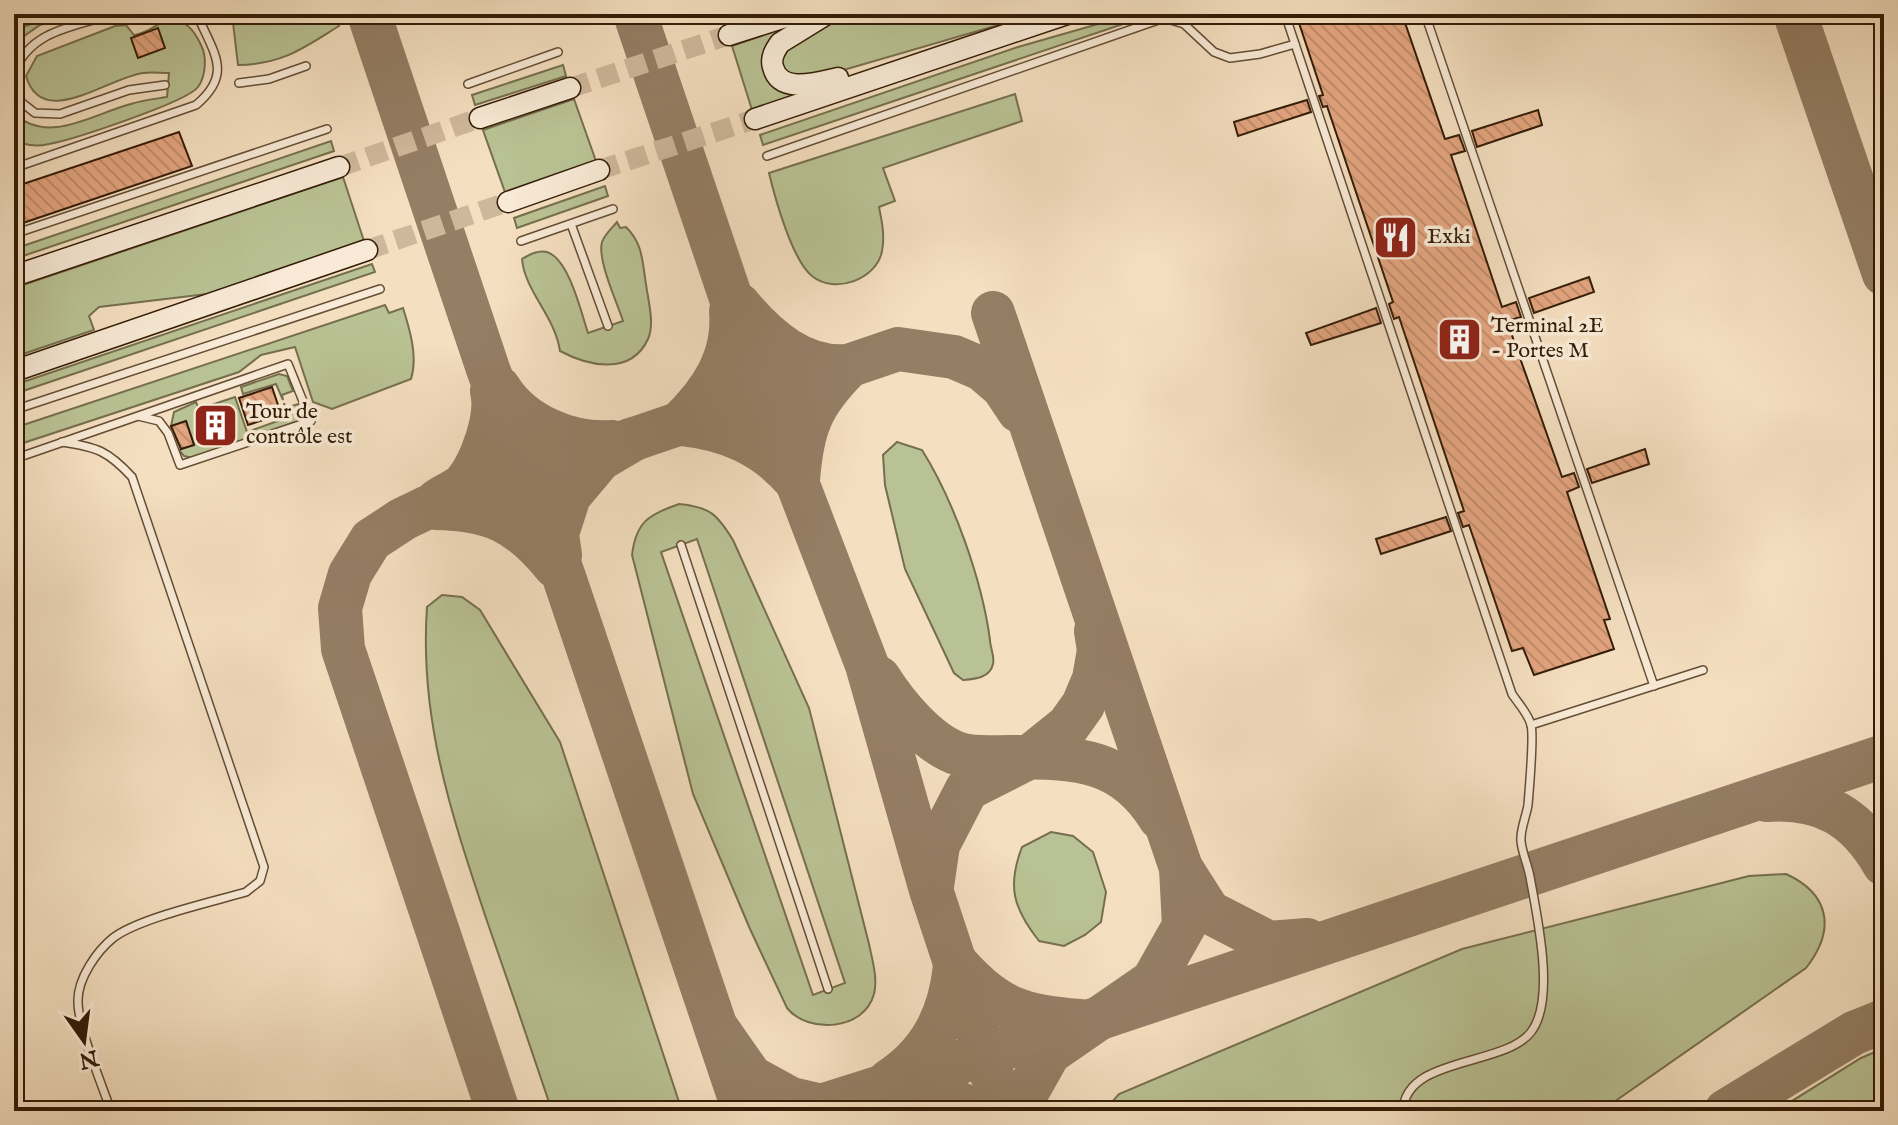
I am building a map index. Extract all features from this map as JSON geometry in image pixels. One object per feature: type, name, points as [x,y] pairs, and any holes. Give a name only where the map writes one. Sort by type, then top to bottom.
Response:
[{"type":"main road","points":[[729,35],[795,14]]},
{"type":"main road","points":[[827,14],[792,34],[775,49],[772,65],[784,82],[801,85],[815,83],[935,58]]},
{"type":"main road","points":[[755,119],[1067,14]]},
{"type":"main road","points":[[480,118],[570,88]]},
{"type":"main road","points":[[14,276],[339,167]]},
{"type":"main road","points":[[508,202],[599,170]]},
{"type":"main road","points":[[14,371],[367,250]]},
{"type":"lane","points":[[113,14],[38,38],[21,55],[14,75],[21,102],[35,113],[60,114],[129,90],[165,85]]},
{"type":"lane","points":[[14,168],[196,105],[214,91],[219,69],[197,14]]},
{"type":"lane","points":[[446,20],[464,14]]},
{"type":"lane","points":[[1285,14],[1512,694],[1531,725],[1528,804],[1521,840],[1530,875],[1545,987],[1542,1014],[1530,1034],[1514,1046],[1433,1073],[1418,1082],[1406,1096],[1403,1111]]},
{"type":"lane","points":[[1425,14],[1654,686]]},
{"type":"lane","points":[[767,156],[1164,18],[1184,24],[1214,52],[1230,58],[1260,54],[1295,44]]},
{"type":"lane","points":[[468,84],[558,52]]},
{"type":"lane","points":[[239,83],[269,79],[306,66]]},
{"type":"lane","points":[[14,234],[327,129]]},
{"type":"lane","points":[[521,241],[613,209]]},
{"type":"lane","points":[[571,224],[608,326]]},
{"type":"lane","points":[[14,410],[380,289]]},
{"type":"lane","points":[[14,459],[62,442],[288,364],[311,421],[180,465],[168,433],[159,421],[138,416]]},
{"type":"lane","points":[[62,442],[112,456],[132,477],[264,867],[260,881],[246,892],[136,925],[113,938],[86,970],[77,999],[111,1111]]},
{"type":"lane","points":[[681,545],[828,989]]},
{"type":"lane","points":[[1531,725],[1703,670]]},
{"type":"green space","points":[[58,14],[77,14],[40,25],[14,43],[14,35],[23,27]]},
{"type":"green space","points":[[232,14],[335,14],[339,26],[280,58],[238,65]]},
{"type":"green space","points":[[847,14],[1036,14],[823,76],[792,77],[780,67],[782,47]]},
{"type":"green space","points":[[1133,14],[1153,14],[763,145],[760,135],[1018,47]]},
{"type":"green space","points":[[171,18],[186,24],[193,31],[204,55],[203,77],[198,87],[189,94],[128,120],[62,141],[35,146],[14,138],[14,114],[28,123],[57,127],[167,97],[169,73],[143,73],[61,101],[46,99],[34,92],[26,76],[37,56],[115,26],[126,25],[134,35]]},
{"type":"green space","points":[[775,31],[782,34],[770,43],[798,94],[752,110],[732,46]]},
{"type":"green space","points":[[563,65],[566,76],[475,105],[472,95]]},
{"type":"green space","points":[[1015,94],[1022,121],[883,168],[895,201],[879,207],[883,229],[882,251],[878,261],[864,276],[843,284],[832,284],[821,282],[805,268],[785,228],[769,173]]},
{"type":"green space","points":[[574,99],[597,164],[506,195],[483,130]]},
{"type":"green space","points":[[331,141],[334,151],[14,259],[14,249]]},
{"type":"green space","points":[[343,177],[364,241],[207,294],[99,307],[89,316],[94,330],[14,357],[14,288]]},
{"type":"green space","points":[[605,186],[608,196],[517,228],[514,218]]},
{"type":"green space","points":[[617,222],[620,228],[626,227],[632,233],[641,253],[650,333],[640,351],[631,359],[620,363],[596,364],[560,351],[552,326],[528,282],[522,259],[540,252],[555,257],[568,275],[588,333],[623,321],[601,250],[603,239]]},
{"type":"green space","points":[[372,264],[375,272],[14,394],[14,385]]},
{"type":"green space","points":[[385,305],[389,313],[403,308],[413,353],[411,379],[332,409],[313,402],[295,347],[261,355],[239,372],[14,446],[14,428]]},
{"type":"green space","points":[[279,374],[287,376],[293,391],[282,395],[283,400],[276,384],[243,394],[241,387]]},
{"type":"green space","points":[[235,397],[247,432],[286,418],[284,403],[286,408],[298,404],[299,420],[193,458],[184,456],[179,450],[194,444],[186,421],[171,426],[174,412],[196,402],[199,409]]},
{"type":"green space","points":[[897,442],[922,450],[945,493],[965,542],[980,592],[993,658],[991,669],[981,677],[963,680],[954,673],[905,569],[885,485],[883,455]]},
{"type":"green space","points":[[679,504],[698,507],[712,513],[727,531],[809,708],[875,975],[874,994],[868,1006],[848,1022],[821,1025],[796,1016],[787,1008],[693,794],[632,555],[641,527],[652,516]],"holes":[[[697,539],[845,983],[813,995],[661,552]]]},
{"type":"green space","points":[[442,595],[462,597],[480,610],[560,742],[682,1111],[552,1111],[474,882],[441,767],[428,689],[426,649],[427,607]]},
{"type":"green space","points":[[1051,832],[1073,836],[1093,852],[1106,892],[1101,922],[1064,946],[1039,941],[1023,918],[1015,896],[1015,874],[1022,847]]},
{"type":"green space","points":[[1786,874],[1812,892],[1824,914],[1822,940],[1806,968],[1601,1111],[1104,1111],[1119,1094],[1462,949],[1749,876]]},
{"type":"green space","points":[[1884,1048],[1884,1111],[1776,1111],[1861,1058]]},
{"type":"building","name":"Terminal 2E - Portes M","points":[[1296,14],[1402,14],[1445,139],[1459,135],[1465,151],[1451,155],[1502,307],[1516,302],[1521,317],[1507,321],[1562,477],[1574,473],[1579,487],[1567,492],[1610,619],[1604,620],[1614,649],[1534,675],[1523,648],[1512,651],[1469,525],[1463,527],[1458,513],[1464,511],[1399,317],[1394,319],[1389,304],[1393,302],[1327,106],[1323,107],[1319,96],[1323,95]]},
{"type":"building","points":[[158,28],[165,48],[138,58],[131,38]]},
{"type":"building","points":[[1307,100],[1311,112],[1238,136],[1234,122]]},
{"type":"building","points":[[1538,110],[1542,125],[1477,147],[1472,131]]},
{"type":"building","points":[[179,132],[192,166],[14,226],[14,187]]},
{"type":"building","points":[[1589,277],[1594,292],[1534,313],[1529,298]]},
{"type":"building","points":[[1376,308],[1381,323],[1311,345],[1306,333]]},
{"type":"building","points":[[272,387],[281,414],[248,425],[239,398]]},
{"type":"building","name":"Tour de contrôle est","points":[[212,412],[230,420],[226,430],[215,437],[195,433],[205,416]]},
{"type":"building","points":[[186,421],[194,445],[181,449],[171,426]]},
{"type":"building","points":[[1645,449],[1649,464],[1592,483],[1587,469]]},
{"type":"building","points":[[1446,517],[1451,531],[1381,554],[1376,539]]},
{"type":"taxiway","points":[[369,14],[488,369],[564,577],[744,1111]]},
{"type":"taxiway","points":[[635,14],[764,396],[867,665],[931,890],[1004,1111]]},
{"type":"taxiway","points":[[1795,14],[1884,274]]},
{"type":"taxiway","points":[[739,305],[787,350],[816,363],[849,366]]},
{"type":"taxiway","points":[[679,424],[711,387],[725,359],[731,311]]},
{"type":"taxiway","points":[[993,313],[1181,868],[1209,912],[1269,943],[1307,940]]},
{"type":"taxiway","points":[[560,555],[557,534],[569,496],[600,459],[634,439],[898,349],[954,357],[982,369],[1003,387],[1019,411]]},
{"type":"taxiway","points":[[798,480],[802,445],[811,417],[826,392],[849,366]]},
{"type":"taxiway","points":[[499,388],[520,412],[548,430],[580,440],[612,442]]},
{"type":"taxiway","points":[[437,501],[465,483],[477,464],[491,426],[492,391]]},
{"type":"taxiway","points":[[681,424],[744,440],[771,457],[795,480]]},
{"type":"taxiway","points":[[498,1111],[343,649],[340,608],[350,574],[371,540],[403,519],[426,508],[634,439]]},
{"type":"taxiway","points":[[436,508],[473,511],[503,521],[529,539],[555,566]]},
{"type":"taxiway","points":[[932,886],[938,845],[967,789],[1028,758],[1068,726],[1083,705],[1094,679],[1099,650],[1096,631]]},
{"type":"taxiway","points":[[879,678],[914,722],[947,749],[971,757],[1054,758],[1094,765],[1129,782],[1160,818]]},
{"type":"taxiway","points":[[716,1027],[751,1077],[791,1099],[821,1106],[1100,1018],[1884,756]]},
{"type":"taxiway","points":[[1767,800],[1805,802],[1836,813],[1862,834],[1884,864]]},
{"type":"taxiway","points":[[1021,1111],[1022,1101],[1049,1053],[1153,981],[1184,926],[1181,868]]},
{"type":"taxiway","points":[[956,963],[984,991],[1011,1007],[1025,1013],[1080,1021]]},
{"type":"taxiway","points":[[889,1081],[916,1059],[936,1032],[948,1001],[955,966]]},
{"type":"taxiway","points":[[1726,1111],[1854,1033],[1884,1021]]},
{"type":"taxiway","points":[[890,1091],[935,1093],[976,1111]]},
{"type":"tunnel","points":[[570,88],[729,35]]},
{"type":"tunnel","points":[[339,167],[480,118]]},
{"type":"tunnel","points":[[599,170],[755,119]]},
{"type":"tunnel","points":[[367,250],[508,202]]},
{"type":"place","name":"Exki","points":[[1396,237]]},
{"type":"place","name":"Terminal 2E - Portes M","points":[[1460,339]]},
{"type":"place","name":"Tour de contrôle est","points":[[215,425]]}]
